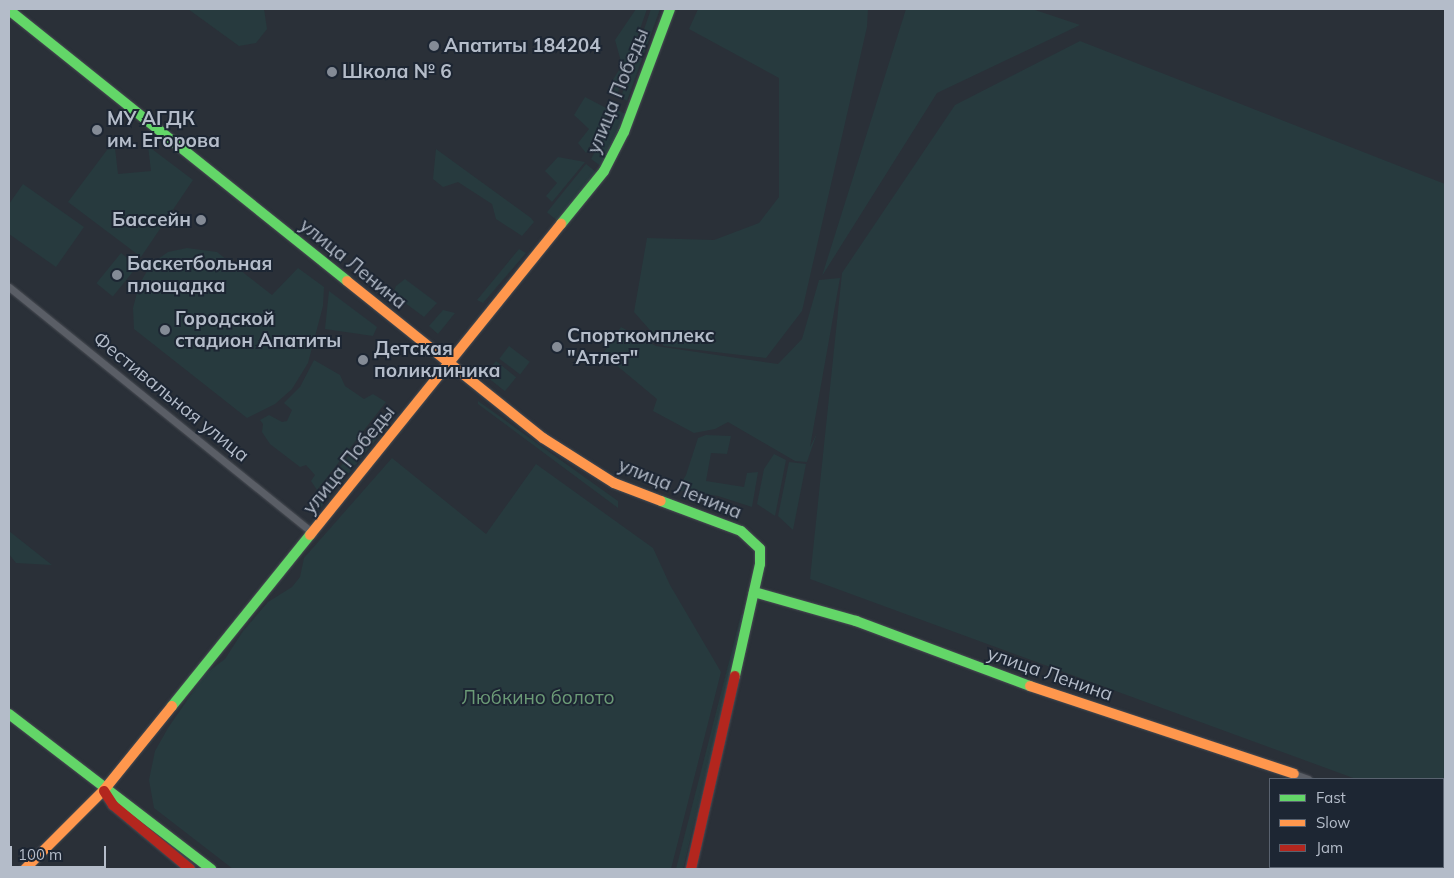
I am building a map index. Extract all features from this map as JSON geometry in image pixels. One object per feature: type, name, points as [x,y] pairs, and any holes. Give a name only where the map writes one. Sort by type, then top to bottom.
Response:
[{"type":"street","name":"улица Победы","points":[[25,869],[104,790],[604,171],[624,132],[670,9]]},
{"type":"street","name":"улица Ленина","points":[[9,10],[543,438],[586,467],[752,537],[761,555],[754,592],[856,621],[1023,684],[1294,774]]},
{"type":"street","name":"Фестивальная улица","points":[[9,288],[313,533]]},
{"type":"street","points":[[691,869],[754,592]]},
{"type":"street","points":[[9,714],[104,790],[119,797],[211,869]]},
{"type":"street","points":[[1294,774],[1305,778]]},
{"type":"street","points":[[104,790],[113,805],[190,869]]},
{"type":"green space","points":[[188,9],[264,9],[267,29],[256,43],[239,46]]},
{"type":"green space","points":[[636,9],[647,9],[617,95],[608,88],[622,65],[615,40]]},
{"type":"green space","points":[[651,9],[660,9],[627,101],[621,97]]},
{"type":"green space","points":[[698,9],[868,9],[867,27],[802,311],[766,358],[664,346],[634,312],[647,238],[714,240],[759,223],[779,197],[779,78],[689,29]]},
{"type":"green space","points":[[906,9],[1032,9],[1080,25],[937,93],[822,276]]},
{"type":"green space","points":[[1080,41],[1445,184],[1445,812],[1444,778],[1353,778],[810,579],[842,273],[955,105]]},
{"type":"green space","points":[[585,97],[610,110],[586,153],[578,143],[589,129],[574,115]]},
{"type":"green space","points":[[618,110],[627,115],[601,166],[591,159]]},
{"type":"green space","points":[[148,146],[193,180],[141,257],[68,202],[107,150],[115,148],[118,174],[151,171]]},
{"type":"green space","points":[[436,149],[531,218],[534,222],[522,236],[496,219],[492,204],[458,182],[443,187],[433,179]]},
{"type":"green space","points":[[558,157],[585,162],[552,202],[546,196],[557,183],[545,171]]},
{"type":"green space","points":[[586,164],[597,173],[558,221],[547,212]]},
{"type":"green space","points":[[23,184],[84,227],[56,267],[9,234],[9,204]]},
{"type":"green space","points":[[187,248],[217,252],[272,295],[298,268],[324,287],[323,306],[308,363],[292,389],[275,404],[247,418],[134,329],[133,308],[139,285],[151,264],[168,252]]},
{"type":"green space","points":[[519,249],[526,253],[483,303],[477,300]]},
{"type":"green space","name":"Баскетбольная площадка","points":[[121,253],[137,266],[113,297],[96,283]]},
{"type":"green space","points":[[840,278],[810,447],[817,433],[807,462],[795,461],[728,422],[715,429],[694,433],[653,411],[657,399],[603,354],[621,327],[656,346],[778,364],[802,339],[819,280]]},
{"type":"green space","points":[[405,279],[437,303],[424,317],[393,294],[396,286]]},
{"type":"green space","points":[[329,291],[377,327],[373,336],[325,329]]},
{"type":"green space","points":[[443,310],[455,313],[438,334],[429,326]]},
{"type":"green space","points":[[509,346],[530,362],[520,374],[499,359]]},
{"type":"green space","points":[[314,360],[340,375],[345,386],[364,399],[373,394],[386,402],[317,490],[311,481],[315,475],[306,465],[300,467],[270,444],[262,432],[263,424],[260,420],[269,415],[282,422],[287,421],[292,410],[284,403],[300,387]]},
{"type":"green space","points":[[496,361],[516,377],[505,391],[485,375]]},
{"type":"green space","points":[[478,401],[618,501],[618,508],[478,404]]},
{"type":"green space","points":[[380,416],[384,416],[389,424],[318,511],[314,500]]},
{"type":"green space","points":[[706,435],[731,436],[727,454],[711,453],[706,481],[744,487],[747,473],[758,472],[752,507],[718,496],[677,490],[686,475],[698,438]]},
{"type":"green space","points":[[774,454],[786,460],[775,516],[757,504],[764,469]]},
{"type":"green space","name":"Любкино болото","points":[[392,458],[486,534],[536,464],[653,548],[670,585],[721,672],[671,869],[233,869],[154,808],[149,780],[155,751],[168,728],[205,674],[225,659],[243,631],[268,602],[292,587],[300,577],[304,558]]},
{"type":"green space","points":[[789,462],[806,464],[793,530],[778,516]]},
{"type":"green space","points":[[9,531],[52,565],[16,563],[9,554]]},
{"type":"green space","points":[[741,615],[745,615],[683,869],[676,869]]},
{"type":"traffic: fast","points":[[561,224],[604,171],[624,132],[670,9]]},
{"type":"traffic: fast","points":[[9,10],[347,281]]},
{"type":"traffic: fast","points":[[661,501],[741,531],[760,549],[760,564],[735,676]]},
{"type":"traffic: fast","points":[[172,706],[310,535]]},
{"type":"traffic: fast","points":[[754,592],[856,621],[1030,686]]},
{"type":"traffic: fast","points":[[9,714],[211,869]]},
{"type":"traffic: slow","points":[[310,535],[561,224]]},
{"type":"traffic: slow","points":[[347,281],[543,438],[614,483],[661,501]]},
{"type":"traffic: slow","points":[[1030,686],[1294,774]]},
{"type":"traffic: slow","points":[[25,869],[104,790],[172,706]]},
{"type":"traffic: jam","points":[[691,869],[735,676]]},
{"type":"traffic: jam","points":[[104,791],[113,805],[190,869]]},
{"type":"place","name":"Апатиты 184204","points":[[434,46]]},
{"type":"place","name":"Школа № 6","points":[[332,72]]},
{"type":"place","name":"МУ АГДК им. Егорова","points":[[97,130]]},
{"type":"place","name":"Бассейн","points":[[201,220]]},
{"type":"place","name":"Баскетбольная площадка","points":[[117,275]]},
{"type":"place","name":"Городской стадион Апатиты","points":[[165,330]]},
{"type":"place","name":"Спорткомплекс \"Атлет\"","points":[[557,347]]},
{"type":"place","name":"Детская поликлиника","points":[[363,360]]}]
